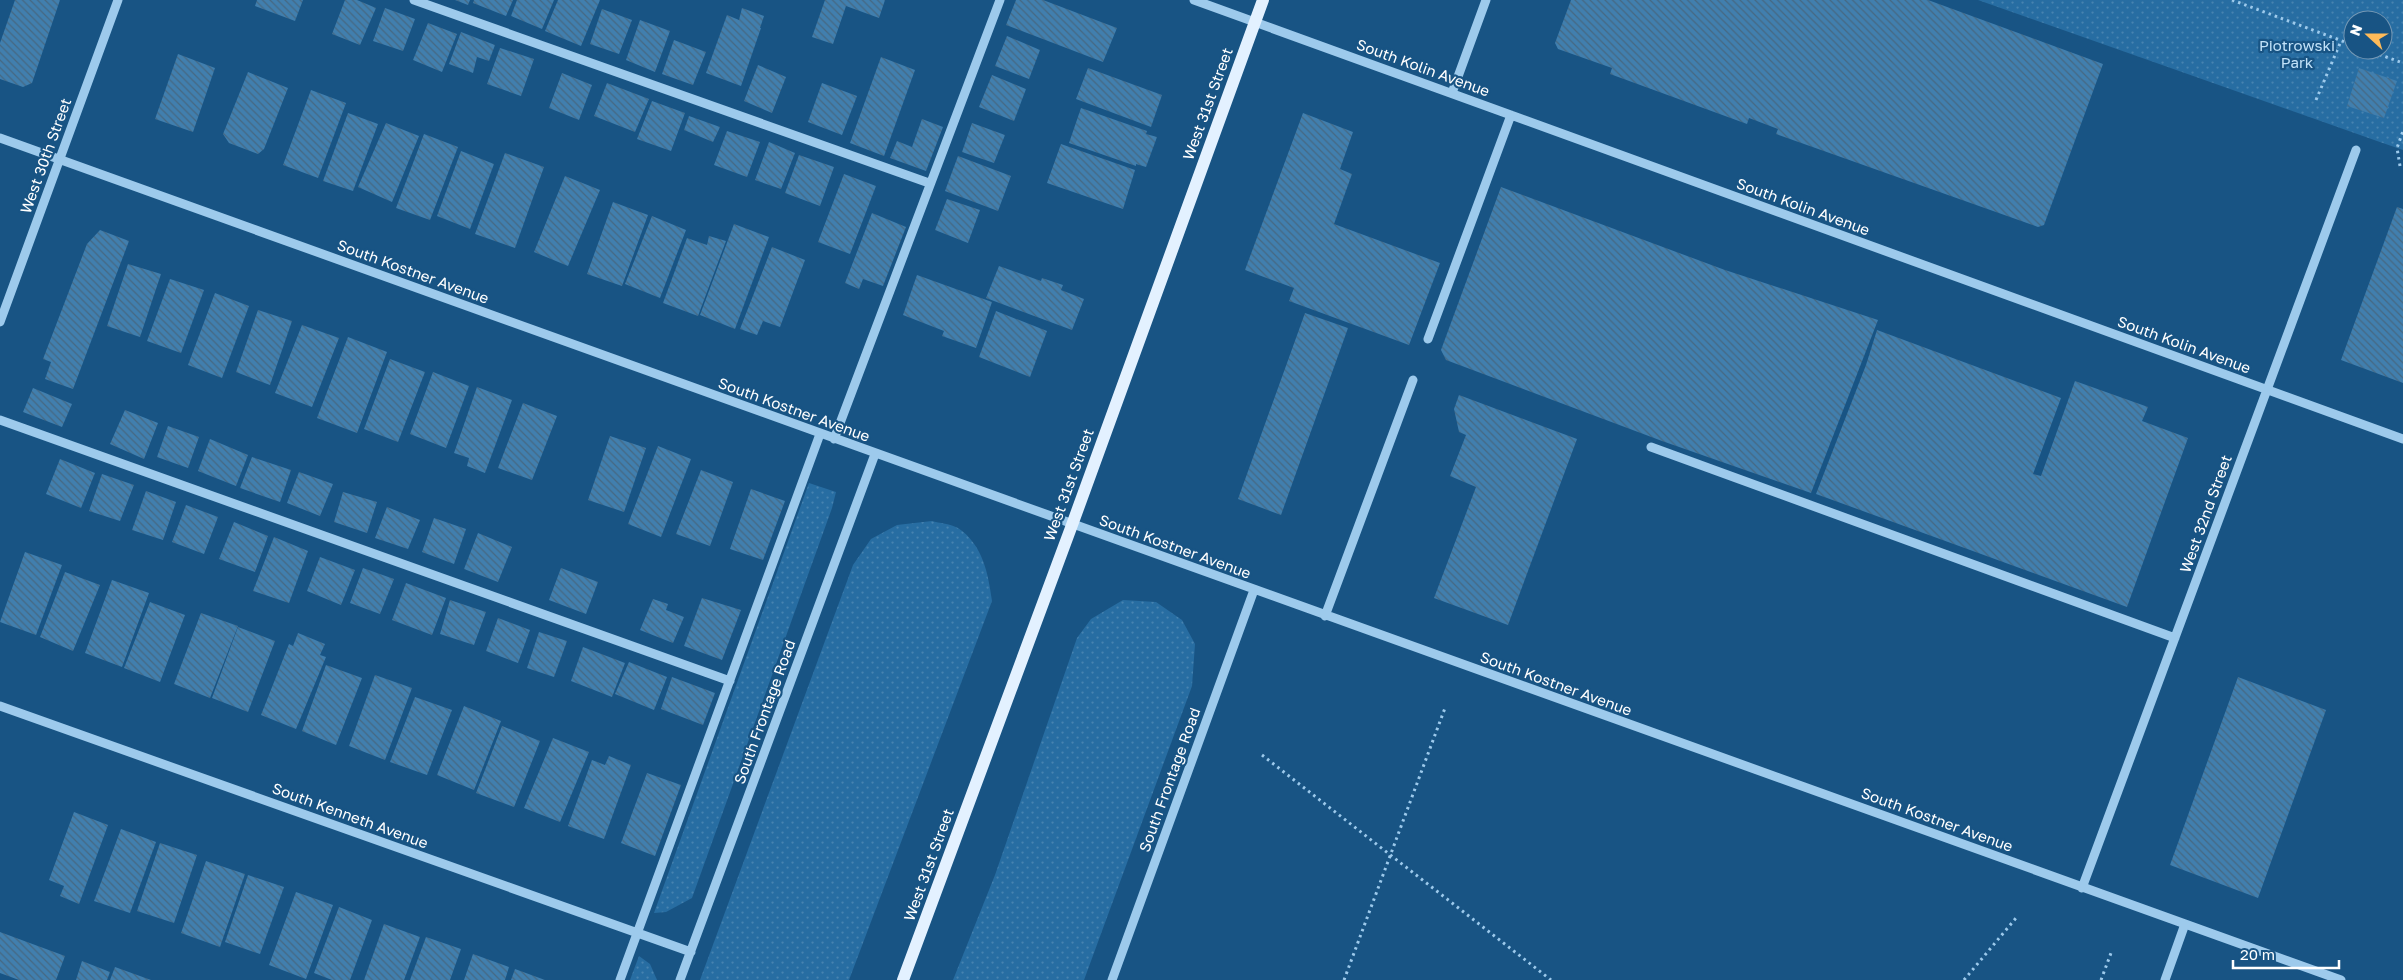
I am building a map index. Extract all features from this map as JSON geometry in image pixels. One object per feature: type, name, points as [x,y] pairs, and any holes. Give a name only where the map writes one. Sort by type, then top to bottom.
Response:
[{"type":"main road","name":"West 31st Street","points":[[903,980],[1072,525],[1263,0]]},
{"type":"street","name":"West 30th Street","points":[[0,322],[118,0]]},
{"type":"street","points":[[414,0],[929,183]]},
{"type":"street","points":[[834,439],[929,183],[1000,0]]},
{"type":"street","name":"South Kolin Avenue","points":[[1194,0],[2403,439]]},
{"type":"street","points":[[1452,93],[1486,0]]},
{"type":"street","points":[[1428,339],[1511,115]]},
{"type":"street","name":"South Kostner Avenue","points":[[0,138],[2341,980]]},
{"type":"street","name":"West 32nd Street","points":[[2082,888],[2356,150]]},
{"type":"street","points":[[1325,616],[1413,380]]},
{"type":"street","points":[[0,420],[730,681]]},
{"type":"street","points":[[620,980],[820,434]]},
{"type":"street","points":[[1651,447],[2175,638]]},
{"type":"street","name":"South Frontage Road","points":[[680,980],[875,454]]},
{"type":"street","name":"South Frontage Road","points":[[1112,980],[1254,590]]},
{"type":"street","name":"South Kenneth Avenue","points":[[0,706],[691,952]]},
{"type":"street","points":[[2165,980],[2186,924]]},
{"type":"path","points":[[2232,0],[2341,41],[2316,100]]},
{"type":"path","points":[[2400,166],[2397,148],[2403,131]]},
{"type":"path","points":[[1344,980],[1445,708]]},
{"type":"path","points":[[1262,755],[1551,980]]},
{"type":"path","points":[[1964,980],[2016,918]]},
{"type":"path","points":[[2101,980],[2111,953]]},
{"type":"green space","name":"Piotrowski Park","points":[[1978,0],[2403,0],[2403,150]]},
{"type":"green space","points":[[809,483],[836,492],[832,508],[692,898],[666,912],[654,913]]},
{"type":"green space","points":[[932,521],[958,528],[979,551],[989,580],[992,601],[849,980],[700,980],[853,565],[871,539],[897,525]]},
{"type":"green space","points":[[1123,600],[1156,602],[1182,620],[1195,644],[1192,686],[1084,980],[953,980],[995,875],[1077,638],[1091,619]]},
{"type":"green space","points":[[639,956],[650,964],[657,980],[630,980]]},
{"type":"building","points":[[15,0],[60,0],[32,83],[23,87],[0,79],[0,43]]},
{"type":"building","points":[[257,0],[303,0],[295,21],[255,6]]},
{"type":"building","points":[[345,0],[357,0],[376,8],[360,45],[332,34]]},
{"type":"building","points":[[455,0],[470,0],[468,5]]},
{"type":"building","points":[[474,0],[513,0],[506,16],[473,3]]},
{"type":"building","points":[[517,0],[554,0],[542,29],[511,16]]},
{"type":"building","points":[[558,0],[600,0],[581,46],[545,31]]},
{"type":"building","points":[[825,0],[885,0],[879,18],[846,6],[833,44],[812,37]]},
{"type":"building","points":[[1016,0],[1043,0],[1117,28],[1103,62],[1006,25]]},
{"type":"building","points":[[1571,0],[1928,0],[2103,64],[2044,225],[2038,227],[1776,134],[1778,129],[1749,118],[1747,124],[1610,74],[1612,68],[1558,49],[1555,43]]},
{"type":"building","points":[[385,8],[415,19],[403,51],[373,41]]},
{"type":"building","points":[[742,8],[764,16],[741,86],[706,73],[727,15],[739,20]]},
{"type":"building","points":[[602,9],[632,20],[619,54],[590,44]]},
{"type":"building","points":[[640,20],[670,31],[655,72],[626,60]]},
{"type":"building","points":[[428,23],[457,34],[442,72],[413,60]]},
{"type":"building","points":[[461,32],[495,45],[489,61],[477,57],[473,73],[449,64]]},
{"type":"building","points":[[1007,36],[1040,50],[1029,79],[995,66]]},
{"type":"building","points":[[674,40],[706,52],[693,85],[662,74]]},
{"type":"building","points":[[500,48],[534,59],[521,96],[487,84]]},
{"type":"building","points":[[178,54],[215,68],[193,132],[155,119]]},
{"type":"building","points":[[881,57],[915,70],[884,156],[850,143]]},
{"type":"building","points":[[758,65],[786,77],[772,113],[744,101]]},
{"type":"building","points":[[1088,68],[1162,95],[1151,127],[1076,99]]},
{"type":"building","points":[[2359,68],[2397,81],[2384,118],[2347,106]]},
{"type":"building","points":[[248,72],[288,88],[264,149],[258,154],[229,143],[223,134]]},
{"type":"building","points":[[562,73],[592,85],[579,120],[549,108]]},
{"type":"building","points":[[992,75],[1026,89],[1014,121],[979,107]]},
{"type":"building","points":[[607,83],[649,99],[635,132],[594,116]]},
{"type":"building","points":[[822,83],[857,96],[842,135],[808,122]]},
{"type":"building","points":[[311,90],[346,103],[318,178],[283,165]]},
{"type":"building","points":[[652,101],[685,113],[671,151],[637,139]]},
{"type":"building","points":[[1081,108],[1147,131],[1146,134],[1157,137],[1146,167],[1136,164],[1136,166],[1069,143]]},
{"type":"building","points":[[348,113],[378,124],[353,191],[323,181]]},
{"type":"building","points":[[1303,113],[1353,132],[1340,169],[1352,174],[1334,224],[1440,263],[1409,345],[1289,301],[1294,288],[1245,270]]},
{"type":"building","points":[[689,116],[720,127],[713,142],[684,130]]},
{"type":"building","points":[[922,119],[943,127],[926,171],[890,158],[897,141],[912,147]]},
{"type":"building","points":[[386,123],[419,136],[392,202],[358,187]]},
{"type":"building","points":[[972,123],[1005,135],[994,163],[962,152]]},
{"type":"building","points":[[727,131],[760,142],[747,177],[714,165]]},
{"type":"building","points":[[424,134],[458,147],[430,220],[396,208]]},
{"type":"building","points":[[769,142],[795,153],[781,189],[755,180]]},
{"type":"building","points":[[1061,144],[1135,170],[1123,209],[1047,183]]},
{"type":"building","points":[[461,151],[494,164],[470,229],[437,216]]},
{"type":"building","points":[[505,153],[544,167],[515,248],[475,234]]},
{"type":"building","points":[[799,155],[834,167],[820,206],[785,193]]},
{"type":"building","points":[[958,156],[1011,176],[998,211],[945,191]]},
{"type":"building","points":[[844,174],[876,186],[850,254],[818,242]]},
{"type":"building","points":[[565,176],[600,190],[568,266],[534,252]]},
{"type":"building","points":[[1501,187],[1725,270],[1878,320],[1811,493],[1662,441],[1446,360],[1441,350]]},
{"type":"building","points":[[947,199],[980,210],[968,243],[935,230]]},
{"type":"building","points":[[613,202],[648,215],[622,286],[587,274]]},
{"type":"building","points":[[2397,207],[2403,209],[2403,383],[2341,360]]},
{"type":"building","points":[[872,213],[906,227],[883,286],[863,279],[859,289],[845,283]]},
{"type":"building","points":[[652,216],[686,230],[660,298],[625,284]]},
{"type":"building","points":[[734,224],[769,237],[735,329],[700,315]]},
{"type":"building","points":[[100,230],[129,241],[73,389],[45,379],[51,362],[43,359],[87,244]]},
{"type":"building","points":[[709,236],[726,241],[698,316],[663,303],[687,238],[707,245]]},
{"type":"building","points":[[772,247],[805,260],[780,327],[763,321],[757,335],[740,329]]},
{"type":"building","points":[[128,264],[161,274],[140,337],[107,326]]},
{"type":"building","points":[[999,266],[1041,281],[1042,278],[1063,285],[1061,290],[1084,299],[1072,330],[986,298]]},
{"type":"building","points":[[917,275],[992,302],[976,348],[942,336],[944,331],[903,315]]},
{"type":"building","points":[[170,279],[204,290],[181,353],[147,341]]},
{"type":"building","points":[[215,293],[249,306],[222,378],[188,365]]},
{"type":"building","points":[[258,310],[292,321],[270,385],[236,372]]},
{"type":"building","points":[[996,311],[1047,331],[1030,377],[979,357]]},
{"type":"building","points":[[1305,313],[1348,328],[1281,515],[1238,499]]},
{"type":"building","points":[[302,325],[339,338],[312,407],[275,393]]},
{"type":"building","points":[[1877,330],[2061,398],[2033,474],[2041,476],[2075,381],[2148,407],[2142,421],[2188,438],[2127,607],[1816,494],[1866,365]]},
{"type":"building","points":[[348,337],[387,352],[357,433],[317,418]]},
{"type":"building","points":[[390,359],[425,372],[398,442],[364,429]]},
{"type":"building","points":[[433,372],[469,386],[446,448],[410,434]]},
{"type":"building","points":[[477,387],[512,400],[485,473],[467,466],[469,458],[454,453]]},
{"type":"building","points":[[33,388],[72,404],[62,427],[23,412]]},
{"type":"building","points":[[1459,395],[1577,439],[1508,625],[1434,598],[1476,487],[1450,476],[1466,435],[1459,432],[1454,409]]},
{"type":"building","points":[[523,403],[557,416],[532,480],[498,468]]},
{"type":"building","points":[[125,410],[158,423],[144,459],[110,444]]},
{"type":"building","points":[[168,426],[199,437],[188,468],[157,457]]},
{"type":"building","points":[[610,436],[646,448],[624,512],[588,500]]},
{"type":"building","points":[[210,439],[248,455],[236,486],[198,471]]},
{"type":"building","points":[[658,446],[691,459],[661,537],[628,524]]},
{"type":"building","points":[[252,457],[291,470],[280,502],[240,488]]},
{"type":"building","points":[[60,459],[95,473],[81,508],[46,494]]},
{"type":"building","points":[[701,470],[733,482],[710,546],[676,534]]},
{"type":"building","points":[[299,472],[333,484],[320,516],[287,503]]},
{"type":"building","points":[[102,474],[134,485],[120,521],[89,511]]},
{"type":"building","points":[[751,489],[785,501],[763,560],[730,549]]},
{"type":"building","points":[[146,491],[176,502],[163,540],[132,530]]},
{"type":"building","points":[[343,492],[377,502],[367,533],[334,522]]},
{"type":"building","points":[[186,505],[218,517],[204,554],[172,542]]},
{"type":"building","points":[[387,507],[420,520],[408,549],[375,538]]},
{"type":"building","points":[[434,518],[466,529],[454,564],[422,552]]},
{"type":"building","points":[[234,522],[268,536],[255,572],[219,559]]},
{"type":"building","points":[[478,533],[512,547],[498,582],[464,569]]},
{"type":"building","points":[[274,537],[308,551],[289,603],[253,591]]},
{"type":"building","points":[[25,552],[62,565],[36,635],[0,622]]},
{"type":"building","points":[[320,557],[355,570],[341,605],[307,591]]},
{"type":"building","points":[[363,568],[394,579],[380,614],[350,603]]},
{"type":"building","points":[[561,568],[598,582],[586,614],[549,600]]},
{"type":"building","points":[[65,572],[100,585],[73,651],[40,637]]},
{"type":"building","points":[[112,580],[149,593],[122,667],[85,653]]},
{"type":"building","points":[[406,583],[446,598],[432,635],[392,620]]},
{"type":"building","points":[[702,598],[741,610],[722,660],[684,646]]},
{"type":"building","points":[[653,599],[668,604],[666,610],[684,617],[673,643],[640,630]]},
{"type":"building","points":[[450,600],[486,612],[474,645],[440,634]]},
{"type":"building","points":[[150,602],[185,615],[160,682],[124,668]]},
{"type":"building","points":[[201,613],[238,626],[210,698],[174,684]]},
{"type":"building","points":[[498,618],[530,630],[518,663],[486,651]]},
{"type":"building","points":[[238,627],[275,641],[248,712],[212,698]]},
{"type":"building","points":[[539,632],[567,641],[554,677],[527,668]]},
{"type":"building","points":[[298,633],[325,644],[320,655],[326,657],[296,729],[261,715],[289,644],[293,646]]},
{"type":"building","points":[[583,647],[625,663],[612,697],[571,681]]},
{"type":"building","points":[[629,662],[667,677],[654,710],[615,694]]},
{"type":"building","points":[[326,665],[362,678],[336,745],[302,731]]},
{"type":"building","points":[[375,675],[412,688],[385,760],[349,746]]},
{"type":"building","points":[[672,677],[715,693],[703,725],[661,709]]},
{"type":"building","points":[[2238,677],[2326,710],[2258,898],[2170,865]]},
{"type":"building","points":[[415,697],[452,710],[427,775],[390,762]]},
{"type":"building","points":[[464,706],[501,721],[474,790],[437,775]]},
{"type":"building","points":[[502,726],[540,741],[514,807],[476,793]]},
{"type":"building","points":[[553,738],[589,752],[560,822],[524,808]]},
{"type":"building","points":[[609,756],[631,765],[604,839],[568,826],[592,760],[605,765]]},
{"type":"building","points":[[647,773],[681,785],[655,856],[621,843]]},
{"type":"building","points":[[74,812],[108,825],[79,904],[60,896],[64,886],[49,880]]},
{"type":"building","points":[[121,829],[156,842],[130,913],[94,901]]},
{"type":"building","points":[[160,843],[197,855],[174,923],[137,911]]},
{"type":"building","points":[[206,861],[245,874],[220,947],[181,933]]},
{"type":"building","points":[[248,875],[284,887],[260,954],[225,942]]},
{"type":"building","points":[[296,892],[333,905],[306,979],[269,965]]},
{"type":"building","points":[[339,907],[372,920],[350,980],[332,980],[314,973]]},
{"type":"building","points":[[384,924],[420,937],[404,980],[364,980]]},
{"type":"building","points":[[0,932],[65,956],[56,980],[19,980],[0,973]]},
{"type":"building","points":[[426,937],[461,949],[450,980],[410,980]]},
{"type":"building","points":[[473,954],[509,967],[505,980],[464,980]]},
{"type":"building","points":[[82,961],[110,972],[107,980],[76,980]]},
{"type":"building","points":[[115,967],[151,980],[110,980]]},
{"type":"building","points":[[515,969],[545,980],[511,980]]}]
